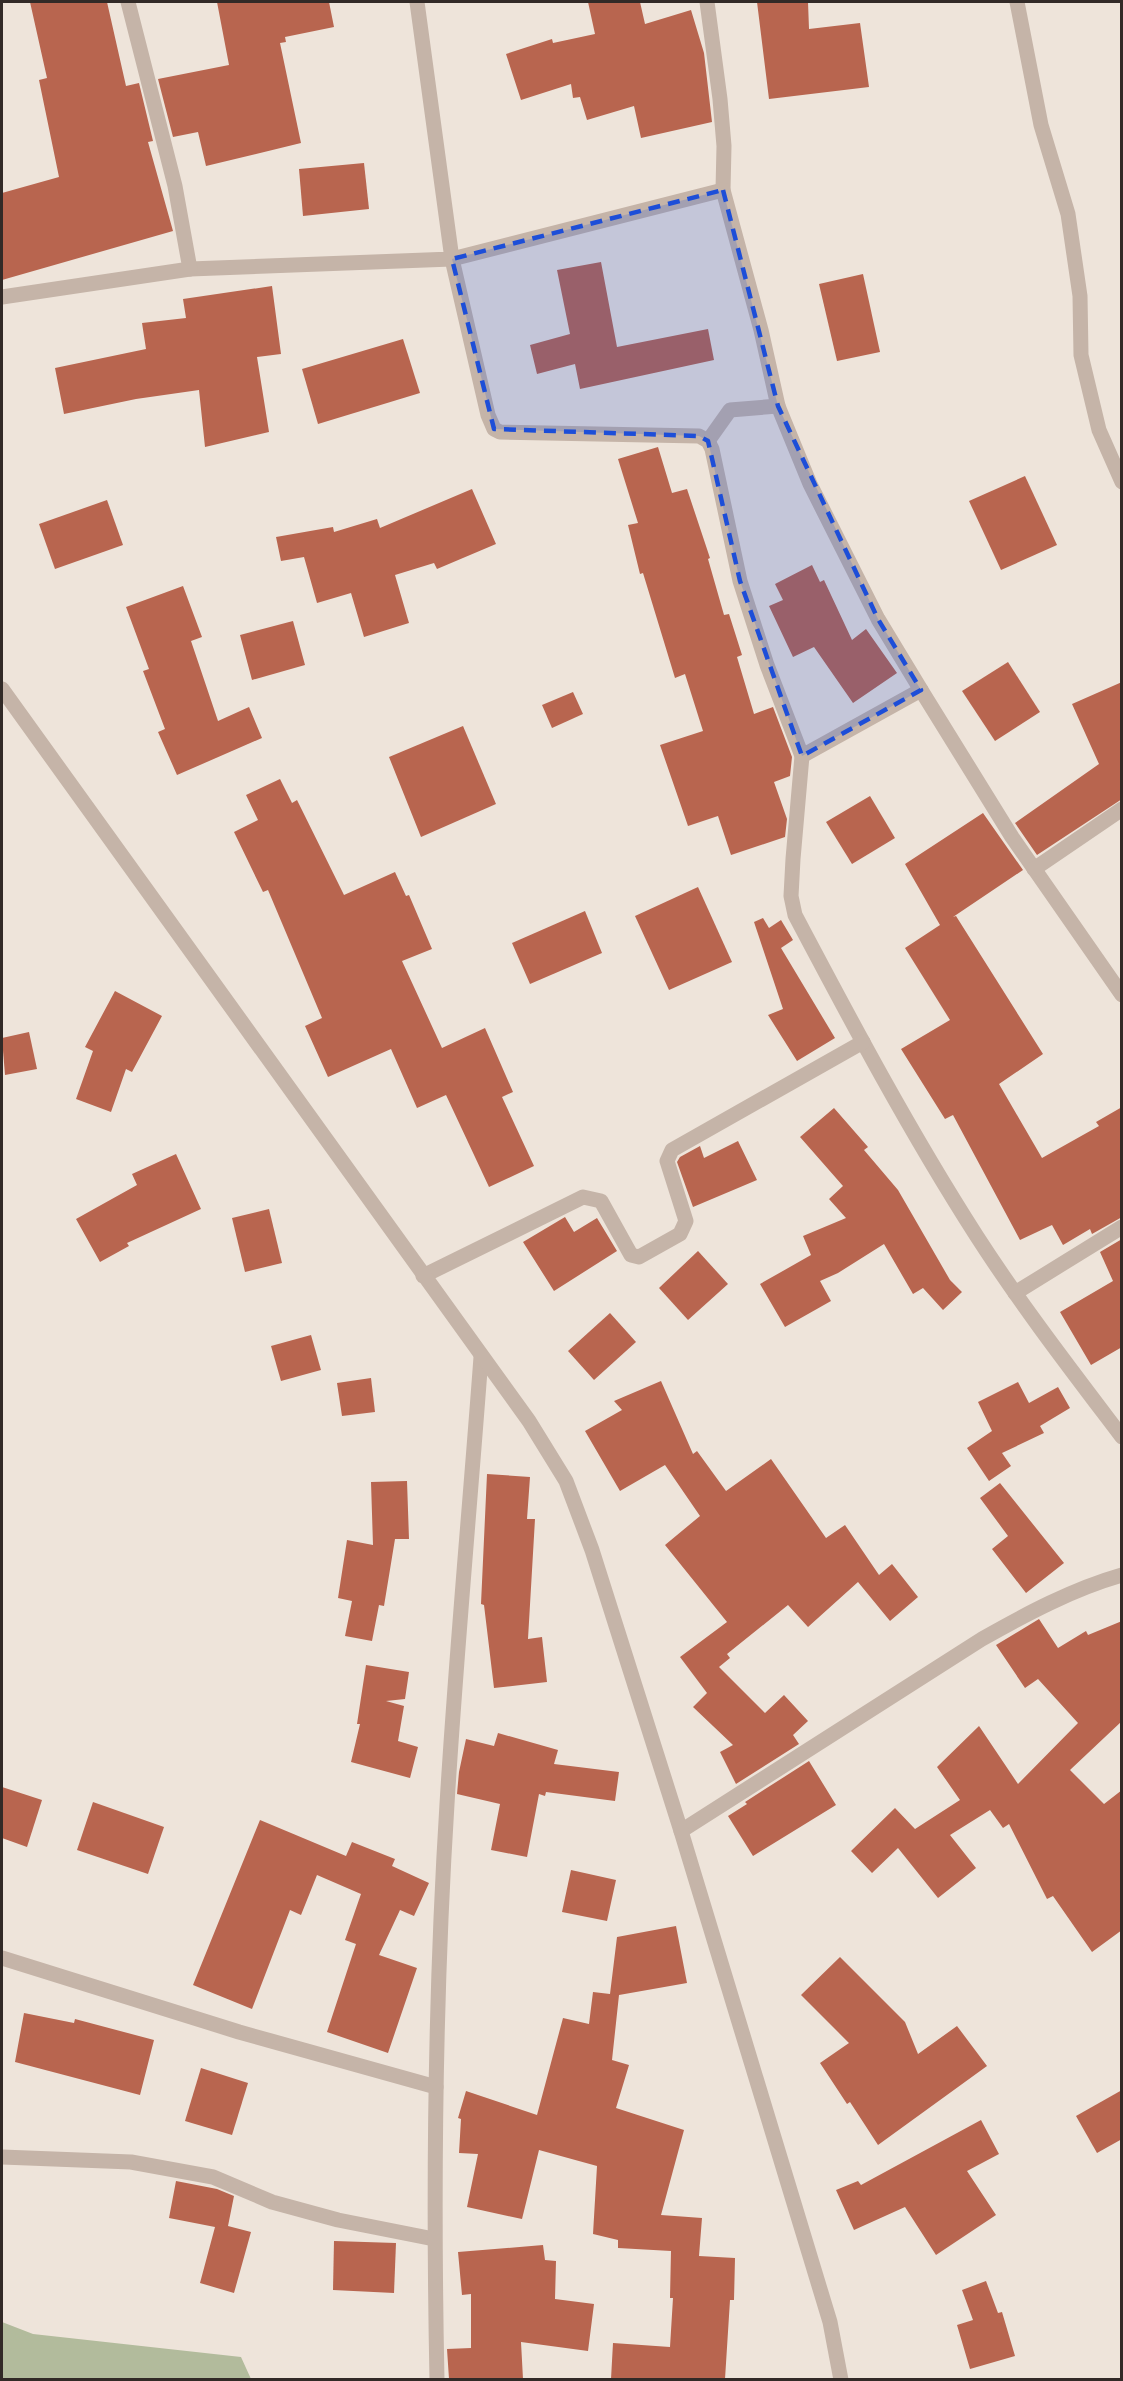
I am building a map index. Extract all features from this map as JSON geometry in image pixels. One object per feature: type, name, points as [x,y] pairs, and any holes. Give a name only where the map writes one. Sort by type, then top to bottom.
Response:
[{"type":"street","points":[[128,2],[175,186],[190,269]]},
{"type":"street","points":[[417,2],[452,259],[488,415],[494,429],[500,432],[699,436],[708,441],[712,449],[740,581],[767,665],[802,756],[792,859],[792,907],[863,1042],[975,1234],[1015,1293],[1122,1437]]},
{"type":"street","points":[[707,2],[723,134],[723,190],[761,330],[778,406],[810,484],[878,620],[1034,869],[1122,995]]},
{"type":"street","points":[[1017,2],[1041,125],[1068,214],[1080,297],[1082,355],[1100,430],[1122,482]]},
{"type":"street","points":[[2,297],[190,269],[452,259],[723,190]]},
{"type":"street","points":[[708,441],[730,410],[778,406]]},
{"type":"street","points":[[2,689],[529,1421],[566,1481],[592,1550],[681,1831],[830,2322],[841,2379]]},
{"type":"street","points":[[802,756],[921,690]]},
{"type":"street","points":[[1034,869],[1122,809]]},
{"type":"street","points":[[423,1276],[583,1197],[601,1202],[625,1247],[631,1255],[639,1257],[685,1229],[686,1221],[667,1161],[672,1150],[863,1042]]},
{"type":"street","points":[[1015,1293],[1122,1227]]},
{"type":"street","points":[[437,2379],[434,2239],[436,2087],[447,1804],[481,1357]]},
{"type":"street","points":[[681,1831],[982,1639],[1016,1620],[1100,1581],[1122,1575]]},
{"type":"street","points":[[2,1958],[239,2032],[436,2087]]},
{"type":"street","points":[[2,2157],[131,2162],[213,2177],[272,2202],[338,2220],[434,2239]]},
{"type":"highlighted area","points":[[723,190],[778,406],[878,619],[921,690],[802,756],[740,581],[708,441],[699,436],[494,429],[452,259]]},
{"type":"green space","points":[[2,2322],[33,2334],[241,2357],[251,2379],[2,2379]]},
{"type":"building","points":[[30,2],[107,2],[126,86],[139,83],[153,141],[148,142],[173,231],[2,280],[2,193],[59,177],[39,80],[47,78]]},
{"type":"building","points":[[217,2],[329,2],[334,27],[285,37],[286,42],[280,43],[301,143],[206,166],[198,132],[173,137],[158,79],[229,65]]},
{"type":"building","points":[[588,2],[640,2],[645,24],[691,10],[704,53],[712,122],[641,138],[634,106],[587,120],[580,97],[573,98],[571,84],[521,100],[506,54],[552,39],[553,43],[595,34]]},
{"type":"building","points":[[757,2],[808,2],[809,29],[860,23],[869,87],[769,99]]},
{"type":"building","points":[[364,163],[369,209],[303,216],[299,169]]},
{"type":"building","points":[[601,262],[617,347],[708,329],[714,360],[580,389],[575,364],[537,374],[530,345],[570,334],[557,270]]},
{"type":"building","points":[[863,274],[880,352],[837,361],[819,284]]},
{"type":"building","points":[[272,286],[281,354],[257,357],[269,432],[205,447],[199,390],[136,399],[64,414],[55,368],[146,349],[142,323],[186,318],[183,299]]},
{"type":"building","points":[[403,339],[420,393],[318,424],[302,369]]},
{"type":"building","points":[[658,447],[672,493],[687,489],[710,558],[708,559],[724,615],[729,614],[742,655],[737,657],[754,714],[773,707],[792,757],[790,776],[774,782],[787,819],[785,837],[731,855],[718,816],[688,826],[660,745],[703,731],[685,674],[675,678],[643,573],[640,574],[628,525],[638,523],[618,459]]},
{"type":"building","points":[[1025,476],[1057,545],[1001,570],[969,501]]},
{"type":"building","points":[[472,489],[496,544],[437,569],[434,563],[395,575],[409,623],[364,637],[351,593],[317,603],[304,557],[281,561],[276,537],[333,527],[334,532],[377,519],[380,528]]},
{"type":"building","points":[[107,500],[123,545],[55,569],[39,524]]},
{"type":"building","points":[[812,565],[820,582],[824,580],[852,640],[866,629],[897,673],[853,703],[814,647],[793,657],[769,606],[783,600],[775,584]]},
{"type":"building","points":[[183,586],[202,637],[191,641],[218,721],[249,707],[262,738],[177,775],[158,732],[165,729],[143,671],[149,669],[126,607]]},
{"type":"building","points":[[293,621],[305,665],[252,680],[240,635]]},
{"type":"building","points":[[1008,662],[1040,712],[995,741],[962,691]]},
{"type":"building","points":[[1122,682],[1122,799],[1037,855],[1015,823],[1099,764],[1072,704]]},
{"type":"building","points":[[573,692],[583,714],[552,728],[542,705]]},
{"type":"building","points":[[463,726],[496,804],[421,837],[389,757]]},
{"type":"building","points":[[280,779],[292,803],[297,800],[344,895],[395,872],[406,896],[409,895],[432,949],[402,961],[442,1048],[485,1028],[513,1092],[502,1097],[534,1166],[489,1187],[446,1095],[417,1108],[391,1049],[328,1077],[305,1026],[322,1018],[268,890],[263,892],[234,832],[258,820],[246,795]]},
{"type":"building","points":[[870,796],[895,838],[852,864],[826,822]]},
{"type":"building","points":[[983,813],[1023,870],[953,917],[956,916],[1043,1054],[999,1084],[1042,1158],[1099,1126],[1096,1122],[1122,1107],[1122,1217],[1092,1234],[1090,1229],[1063,1245],[1052,1225],[1020,1240],[953,1115],[945,1119],[901,1049],[950,1020],[905,948],[940,925],[905,864]]},
{"type":"building","points":[[698,887],[732,962],[669,990],[635,916]]},
{"type":"building","points":[[585,911],[602,953],[530,984],[512,943]]},
{"type":"building","points":[[763,918],[769,928],[781,920],[793,940],[781,948],[835,1038],[797,1061],[768,1015],[783,1009],[754,922]]},
{"type":"building","points":[[115,991],[162,1016],[132,1072],[126,1069],[111,1112],[76,1099],[93,1051],[85,1047]]},
{"type":"building","points":[[29,1032],[37,1069],[5,1075],[2,1038]]},
{"type":"building","points":[[834,1108],[868,1147],[864,1150],[898,1190],[950,1280],[962,1292],[943,1310],[923,1288],[913,1294],[884,1244],[838,1273],[820,1281],[831,1301],[785,1327],[760,1284],[811,1255],[803,1236],[846,1218],[829,1199],[843,1186],[800,1137]]},
{"type":"building","points":[[738,1141],[757,1180],[693,1207],[677,1162],[680,1157],[700,1146],[704,1158]]},
{"type":"building","points":[[176,1154],[201,1209],[127,1243],[129,1246],[100,1262],[76,1219],[137,1185],[132,1174]]},
{"type":"building","points":[[269,1209],[282,1263],[245,1272],[232,1218]]},
{"type":"building","points":[[565,1217],[574,1232],[597,1218],[617,1251],[554,1291],[523,1242]]},
{"type":"building","points":[[1122,1239],[1122,1347],[1091,1365],[1060,1312],[1113,1281],[1100,1252]]},
{"type":"building","points":[[698,1251],[728,1284],[688,1320],[659,1288]]},
{"type":"building","points":[[610,1313],[636,1342],[594,1380],[568,1351]]},
{"type":"building","points":[[311,1335],[321,1370],[281,1381],[271,1346]]},
{"type":"building","points":[[371,1378],[375,1412],[342,1416],[337,1383]]},
{"type":"building","points":[[661,1381],[693,1454],[697,1451],[726,1491],[771,1459],[826,1538],[845,1525],[879,1575],[892,1564],[918,1597],[890,1621],[858,1582],[808,1627],[788,1605],[727,1654],[730,1658],[719,1667],[765,1713],[784,1695],[808,1721],[793,1735],[799,1744],[736,1784],[720,1752],[733,1745],[693,1707],[707,1693],[680,1657],[727,1622],[665,1545],[700,1516],[665,1465],[620,1491],[585,1431],[622,1410],[614,1401]]},
{"type":"building","points":[[1018,1382],[1029,1403],[1058,1387],[1070,1408],[1040,1426],[1044,1433],[1002,1453],[1011,1466],[989,1481],[967,1448],[992,1431],[978,1402]]},
{"type":"building","points":[[487,1474],[530,1477],[527,1519],[535,1519],[528,1639],[542,1637],[547,1682],[494,1688],[484,1605],[481,1604]]},
{"type":"building","points":[[407,1481],[409,1539],[395,1539],[384,1606],[379,1605],[372,1641],[345,1636],[352,1601],[338,1598],[347,1540],[373,1545],[371,1482]]},
{"type":"building","points":[[1000,1483],[1064,1563],[1026,1593],[992,1549],[1008,1536],[980,1498]]},
{"type":"building","points":[[1039,1619],[1058,1648],[1086,1631],[1088,1635],[1122,1621],[1122,1721],[1070,1770],[1104,1804],[1122,1790],[1122,1930],[1092,1952],[1053,1896],[1047,1899],[1009,1824],[1003,1828],[990,1810],[950,1835],[976,1868],[938,1898],[898,1848],[872,1873],[851,1851],[895,1808],[915,1829],[960,1800],[937,1767],[979,1726],[1018,1784],[1078,1723],[1038,1679],[1025,1688],[996,1645]]},
{"type":"building","points":[[366,1665],[409,1672],[405,1699],[386,1701],[404,1706],[398,1741],[418,1747],[410,1778],[351,1762],[360,1724],[357,1724]]},
{"type":"building","points":[[498,1733],[558,1750],[554,1764],[619,1772],[615,1801],[546,1792],[545,1796],[539,1794],[527,1857],[491,1850],[500,1804],[457,1794],[466,1739],[494,1746]]},
{"type":"building","points":[[809,1761],[836,1805],[753,1856],[728,1816],[747,1804],[745,1802]]},
{"type":"building","points":[[2,1787],[42,1800],[27,1847],[2,1838]]},
{"type":"building","points":[[93,1802],[164,1827],[148,1874],[77,1850]]},
{"type":"building","points":[[260,1820],[346,1856],[352,1842],[395,1859],[392,1866],[429,1883],[414,1916],[400,1910],[379,1955],[417,1968],[388,2053],[327,2032],[356,1944],[345,1940],[361,1894],[317,1875],[301,1915],[290,1910],[252,2009],[193,1985]]},
{"type":"building","points":[[571,1870],[616,1880],[607,1921],[562,1912]]},
{"type":"building","points":[[676,1926],[687,1983],[619,1995],[612,2060],[629,2065],[616,2108],[684,2130],[661,2215],[702,2218],[699,2256],[735,2258],[734,2300],[730,2300],[725,2379],[611,2379],[613,2343],[670,2347],[673,2298],[670,2298],[671,2251],[618,2248],[618,2240],[593,2234],[597,2166],[539,2150],[522,2219],[467,2207],[478,2154],[459,2153],[461,2119],[458,2118],[466,2091],[537,2115],[563,2018],[589,2024],[593,1992],[610,1994],[617,1937]]},
{"type":"building","points":[[840,1957],[905,2022],[918,2054],[957,2026],[987,2066],[878,2145],[850,2102],[847,2104],[820,2063],[849,2043],[801,1995]]},
{"type":"building","points":[[24,2013],[74,2023],[75,2019],[154,2040],[140,2095],[15,2062]]},
{"type":"building","points":[[201,2068],[248,2083],[232,2135],[185,2121]]},
{"type":"building","points":[[1122,2090],[1122,2139],[1097,2153],[1076,2116]]},
{"type":"building","points":[[981,2120],[999,2154],[967,2171],[996,2215],[936,2255],[905,2207],[854,2230],[836,2190],[858,2181],[861,2185]]},
{"type":"building","points":[[176,2181],[217,2189],[234,2196],[228,2226],[251,2232],[234,2293],[200,2283],[215,2227],[169,2218]]},
{"type":"building","points":[[334,2241],[396,2243],[394,2293],[333,2290]]},
{"type":"building","points":[[543,2245],[545,2260],[556,2261],[555,2299],[594,2304],[588,2351],[521,2342],[523,2379],[449,2379],[447,2349],[471,2348],[471,2294],[462,2295],[458,2252]]},
{"type":"building","points":[[986,2281],[998,2313],[1002,2312],[1015,2356],[970,2369],[957,2325],[973,2320],[962,2290]]}]
